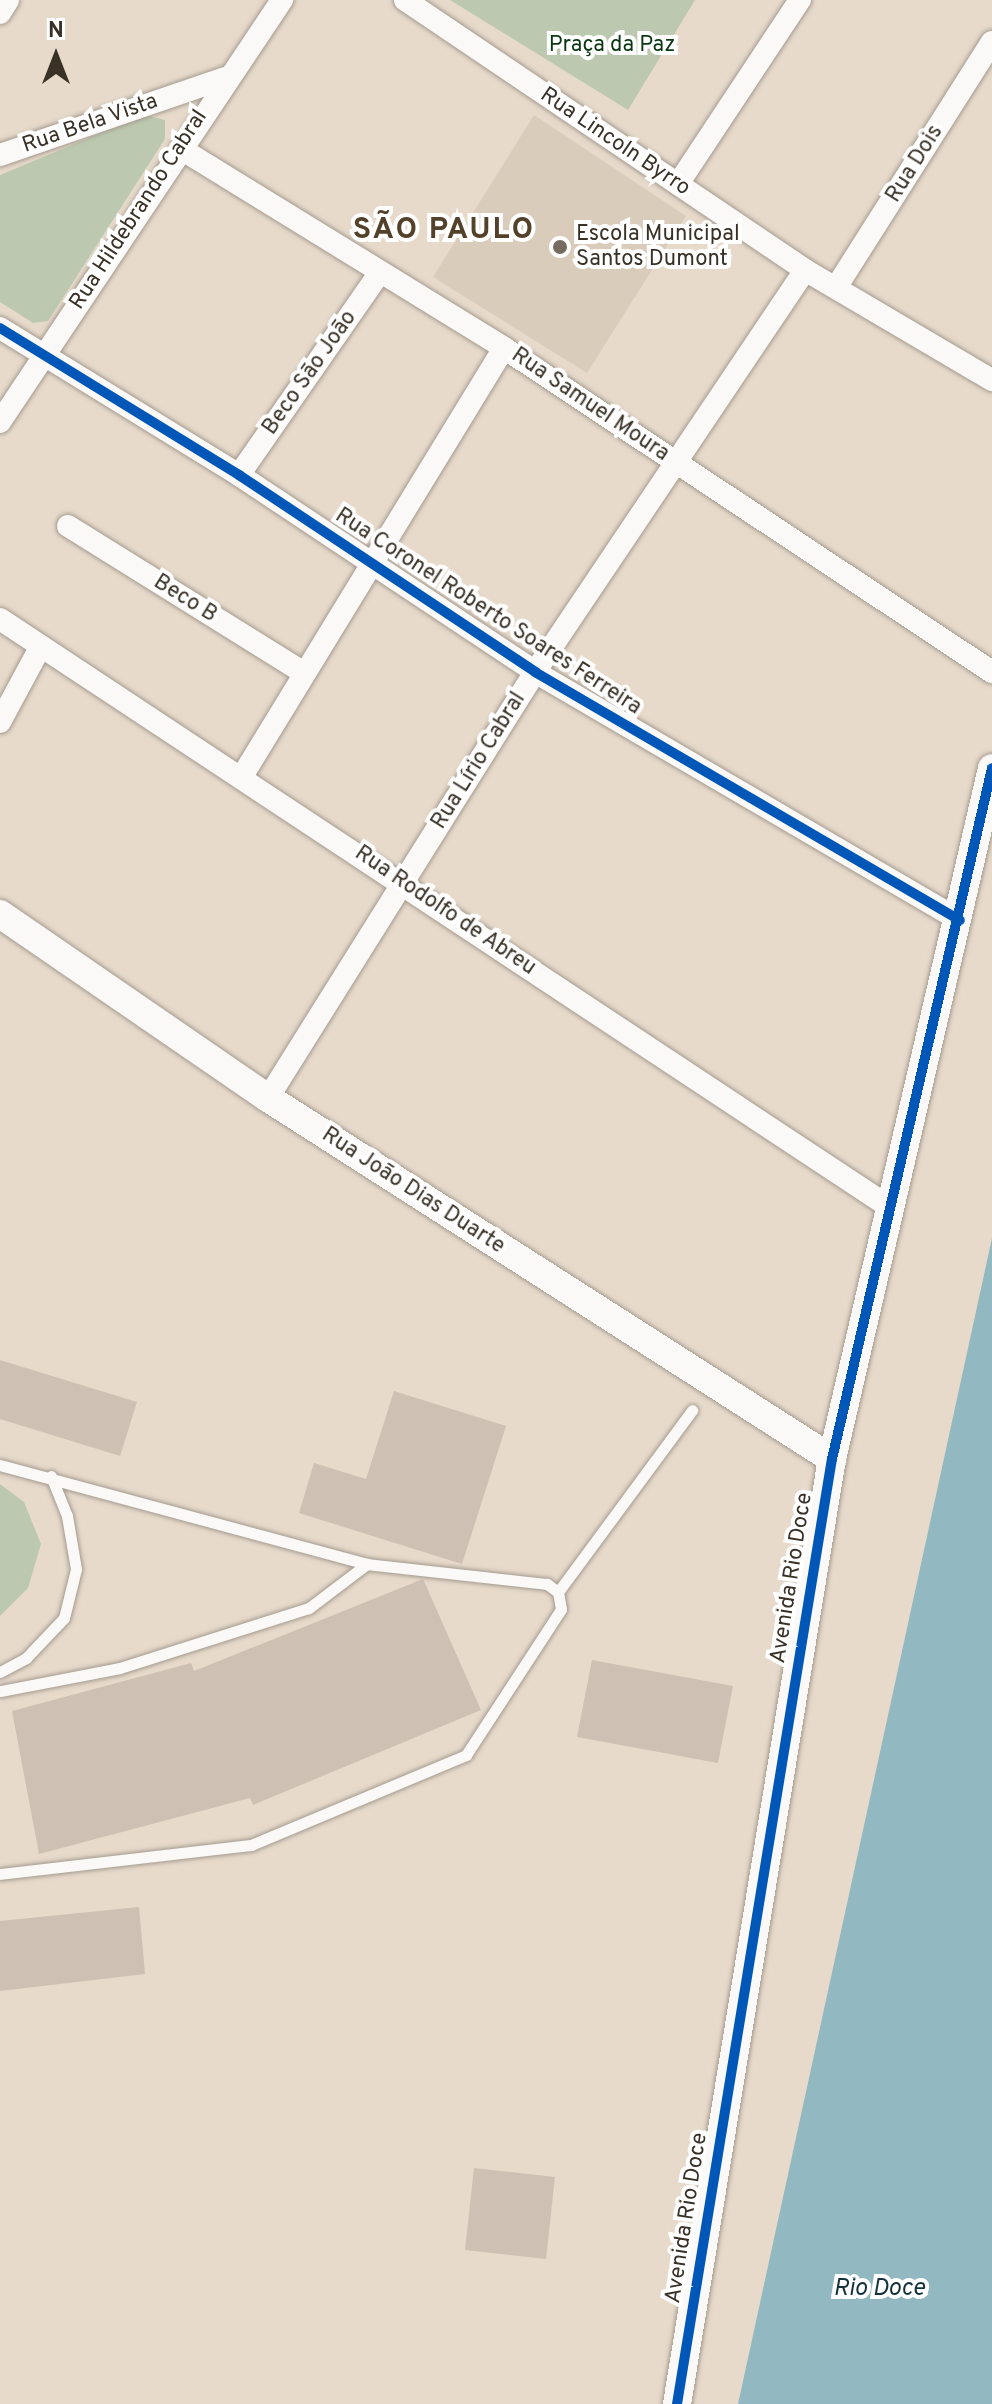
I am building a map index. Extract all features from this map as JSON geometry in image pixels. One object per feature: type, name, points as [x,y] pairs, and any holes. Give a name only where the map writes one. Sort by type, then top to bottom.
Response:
[{"type":"street","points":[[0,13],[8,0]]},
{"type":"street","name":"Rua Hildebrando Cabral","points":[[0,422],[225,78],[282,0]]},
{"type":"street","name":"Rua Lincoln Byrro","points":[[405,0],[805,270],[837,286],[992,380]]},
{"type":"street","points":[[678,184],[800,0]]},
{"type":"street","name":"Rua Dois","points":[[837,286],[992,42]]},
{"type":"street","name":"Rua Bela Vista","points":[[0,155],[225,78]]},
{"type":"street","name":"Rua Samuel Moura","points":[[181,149],[504,348],[992,672]]},
{"type":"street","name":"Rua Lírio Cabral","points":[[268,1098],[535,672],[673,462],[805,270]]},
{"type":"street","name":"Beco São João","points":[[239,475],[380,272]]},
{"type":"street","name":"Rua Coronel Roberto Soares Ferreira","points":[[0,328],[239,475],[535,672],[960,920]]},
{"type":"street","points":[[241,778],[303,672],[504,348]]},
{"type":"street","name":"Beco B","points":[[68,526],[303,672]]},
{"type":"street","name":"Rua Rodolfo de Abreu","points":[[0,619],[888,1206]]},
{"type":"street","points":[[0,722],[41,646]]},
{"type":"street","name":"Avenida Rio Doce","points":[[677,2404],[832,1459],[888,1206],[960,920],[992,768]]},
{"type":"street","name":"Rua João Dias Duarte","points":[[0,914],[268,1098],[832,1459]]},
{"type":"lane","points":[[558,1592],[692,1410]]},
{"type":"lane","points":[[0,1465],[51,1476],[367,1564],[547,1584],[558,1592],[561,1609],[466,1755],[251,1845],[0,1874]]},
{"type":"lane","points":[[0,1672],[26,1658],[64,1618],[76,1569],[67,1516],[51,1476]]},
{"type":"lane","points":[[0,1691],[120,1668],[309,1608],[367,1564]]},
{"type":"shaded area","name":"Escola Municipal Santos Dumont","points":[[534,115],[686,216],[587,373],[433,277]]},
{"type":"green space","name":"Praça da Paz","points":[[450,0],[695,0],[628,110]]},
{"type":"green space","points":[[144,115],[165,120],[165,139],[48,321],[33,323],[0,302],[0,175]]},
{"type":"green space","points":[[0,1484],[24,1502],[41,1544],[28,1588],[0,1616]]},
{"type":"water","name":"Rio Doce","points":[[992,1238],[992,2404],[738,2404]]},
{"type":"building","points":[[0,1360],[137,1402],[120,1456],[0,1419]]},
{"type":"building","points":[[394,1391],[506,1426],[462,1564],[299,1513],[314,1463],[366,1479]]},
{"type":"building","points":[[423,1579],[481,1710],[253,1805],[250,1798],[39,1854],[12,1711],[191,1663],[194,1671]]},
{"type":"building","points":[[592,1660],[733,1686],[718,1763],[577,1737]]},
{"type":"building","points":[[139,1907],[145,1974],[0,1991],[0,1921]]},
{"type":"building","points":[[474,2168],[555,2177],[546,2259],[465,2250]]},
{"type":"cycle path","points":[[0,328],[239,475],[535,672],[960,920]]},
{"type":"cycle path","points":[[677,2404],[832,1459],[992,768]]},
{"type":"place","name":"Escola Municipal Santos Dumont","points":[[560,247]]},
{"type":"district","name":"SÃO PAULO","points":[[444,231]]}]
